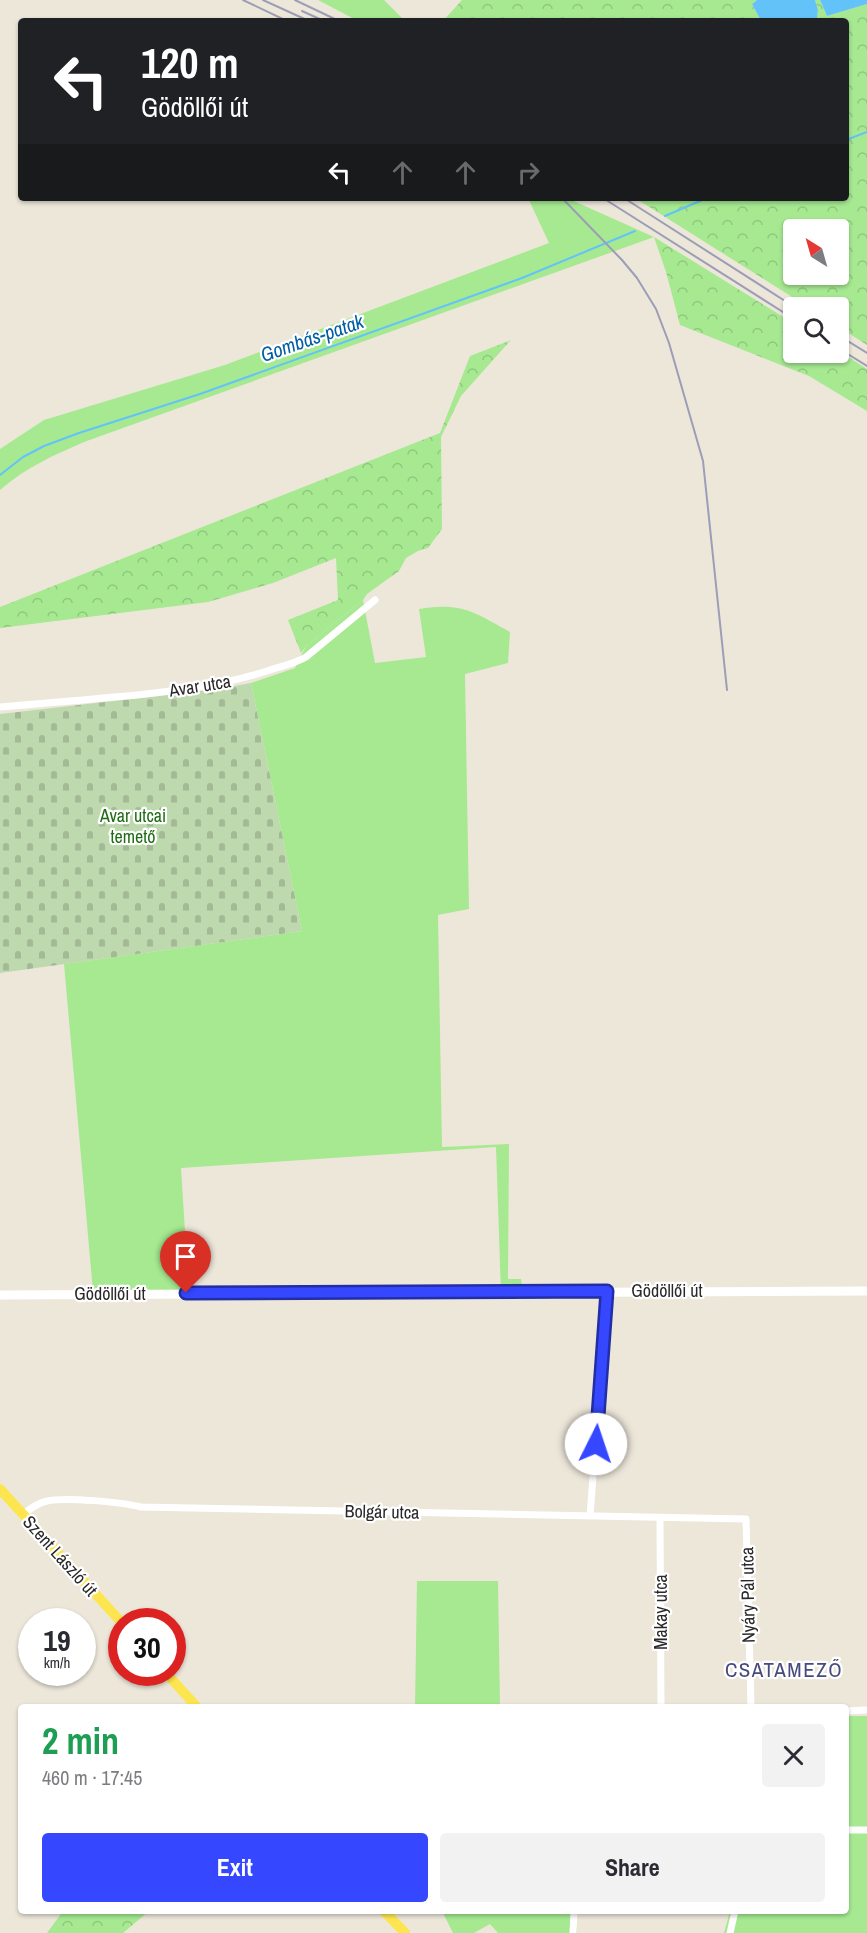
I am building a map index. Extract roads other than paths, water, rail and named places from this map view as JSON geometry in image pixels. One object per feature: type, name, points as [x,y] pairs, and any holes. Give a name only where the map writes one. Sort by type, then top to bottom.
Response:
[{"type":"main road","name":"Gödöllői út","points":[[0,1295],[867,1291]]},
{"type":"main road","name":"Szent László út","points":[[0,1489],[108,1608]]},
{"type":"main road","points":[[178,1686],[194,1704]]},
{"type":"main road","points":[[387,1914],[405,1933]]},
{"type":"street","name":"Avar utca","points":[[0,707],[180,690],[240,680],[295,663],[306,657],[375,600]]},
{"type":"street","points":[[590,1516],[607,1291]]},
{"type":"street","name":"Bolgár utca","points":[[22,1515],[38,1504],[52,1500],[125,1503],[141,1507],[746,1519]]},
{"type":"street","name":"Makay utca","points":[[660,1518],[661,1704]]},
{"type":"street","name":"Nyáry Pál utca","points":[[746,1519],[751,1704]]},
{"type":"street","points":[[849,1711],[867,1710]]},
{"type":"street","points":[[849,1830],[867,1830]]},
{"type":"street","points":[[573,1933],[574,1914]]},
{"type":"street","points":[[730,1933],[734,1914]]},
{"type":"water","points":[[757,0],[815,0],[818,10],[817,18],[759,18],[752,4]]},
{"type":"water","points":[[820,0],[867,0],[867,4],[827,16]]},
{"type":"waterway","name":"Gombás-patak","points":[[849,139],[867,132]]},
{"type":"waterway","name":"Gombás-patak","points":[[665,216],[700,201]]},
{"type":"waterway","name":"Gombás-patak","points":[[0,475],[23,457],[44,446],[200,394],[522,278],[635,231]]},
{"type":"railway","points":[[243,0],[281,18]]},
{"type":"railway","points":[[263,0],[302,18]]},
{"type":"railway","points":[[295,0],[333,18]]},
{"type":"railway","points":[[302,11],[317,18]]},
{"type":"railway","points":[[565,201],[637,278],[656,309],[669,343],[703,461],[727,690]]},
{"type":"railway","points":[[608,201],[783,312]]},
{"type":"railway","points":[[629,201],[783,300]]},
{"type":"railway","points":[[849,342],[867,353]]},
{"type":"railway","points":[[849,355],[867,366]]},
{"type":"district","name":"CSATAMEZŐ","points":[[784,1670]]},
{"type":"park label","name":"Avar utcai temető","points":[[133,826]]}]
